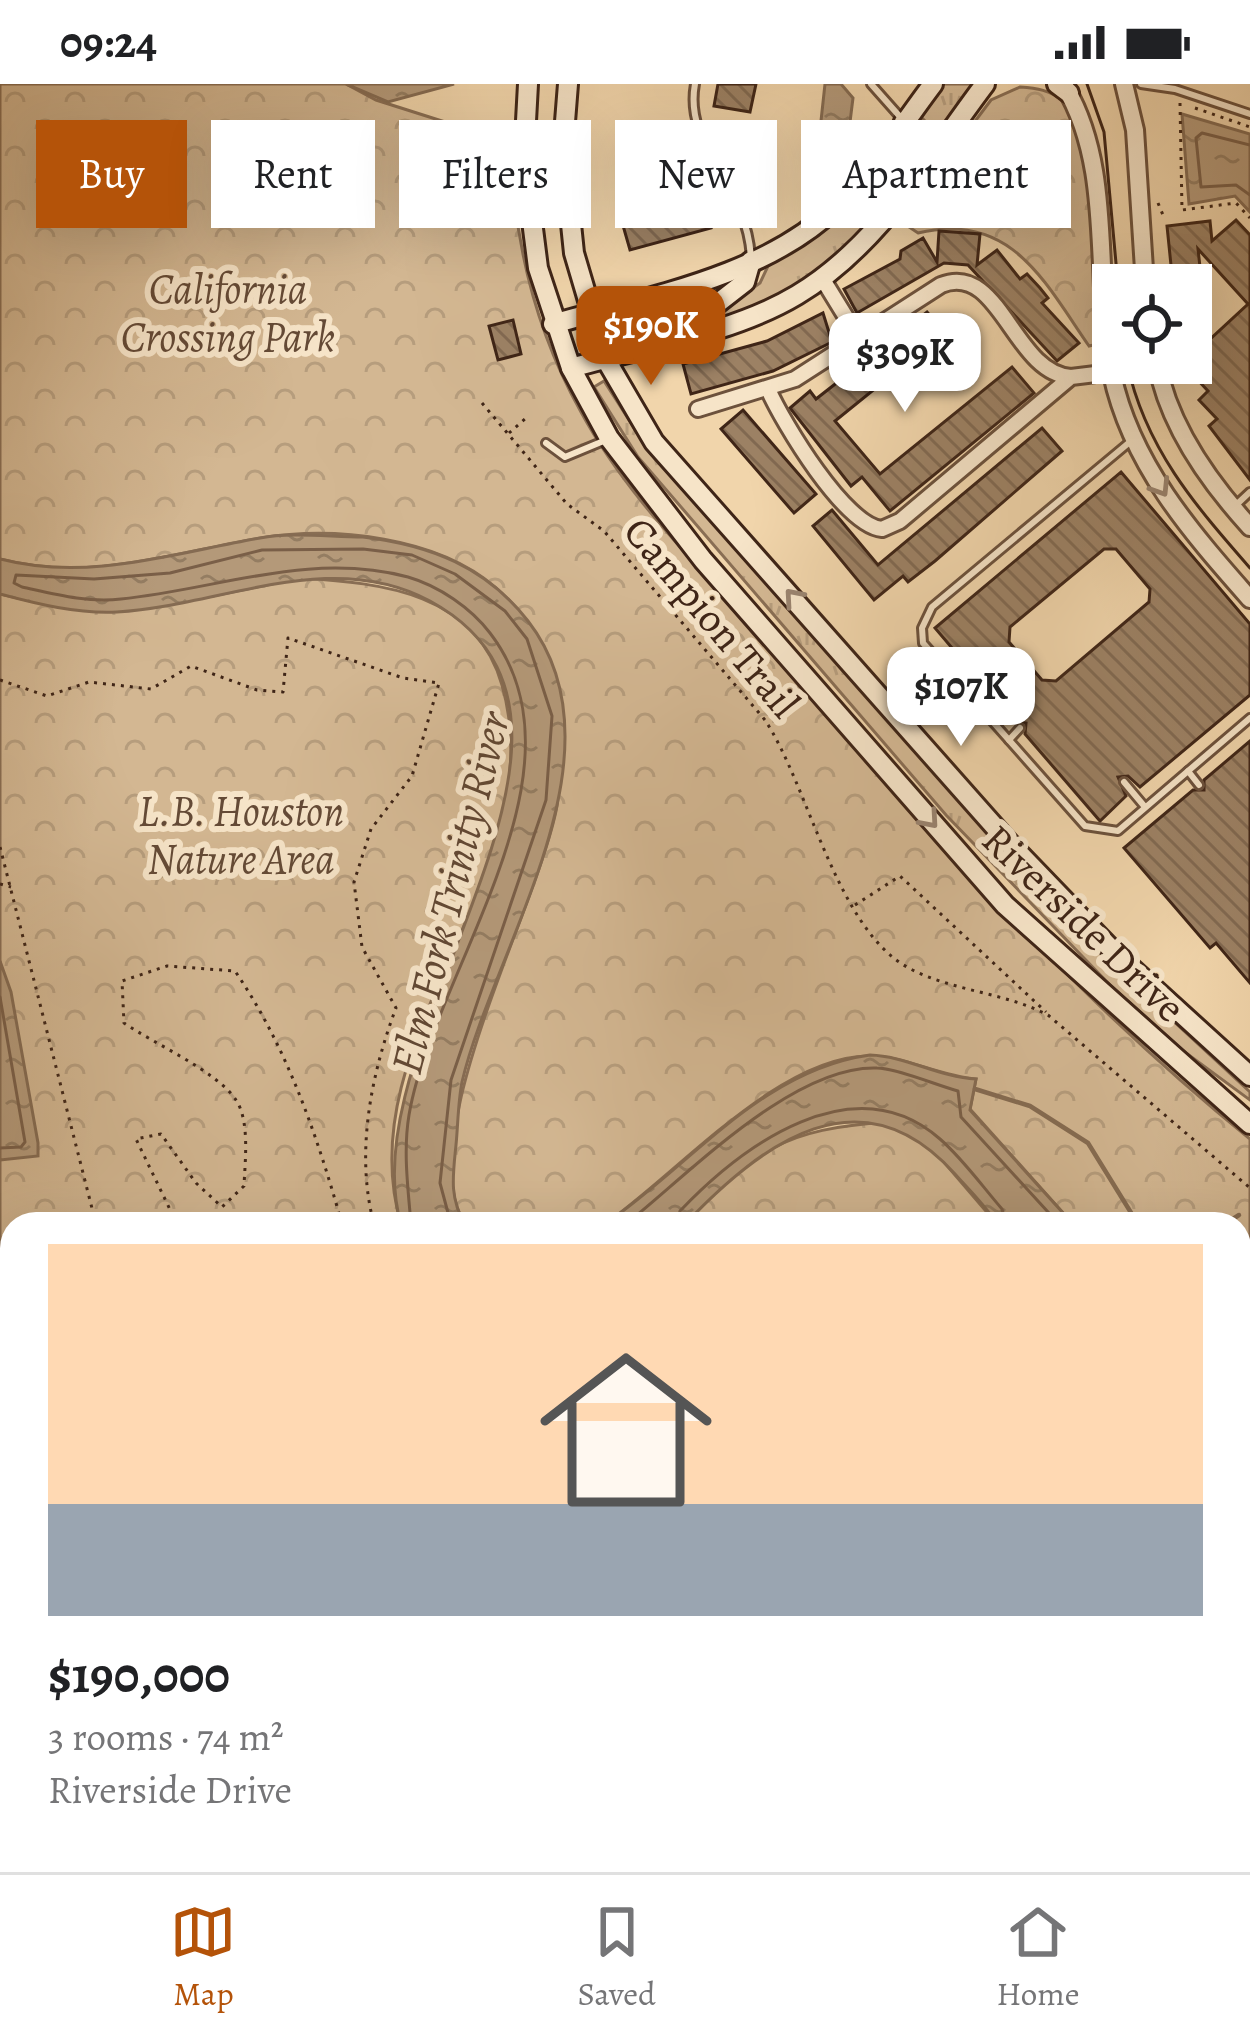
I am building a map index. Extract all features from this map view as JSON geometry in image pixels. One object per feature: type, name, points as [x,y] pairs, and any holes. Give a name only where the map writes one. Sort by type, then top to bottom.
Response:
[{"type":"main road","name":"Riverside Drive","points":[[528,84],[526,182],[538,268],[571,368],[609,438],[703,560],[1004,905],[1250,1124]]},
{"type":"main road","name":"Riverside Drive","points":[[568,84],[565,202],[590,314],[605,358],[654,442],[1010,844],[1116,954],[1250,1076]]},
{"type":"main road","points":[[906,120],[933,84]]},
{"type":"main road","points":[[960,120],[982,88],[1000,84]]},
{"type":"main road","points":[[553,324],[751,261],[791,243],[810,228]]},
{"type":"main road","points":[[571,368],[758,313],[822,278],[874,228]]},
{"type":"main road","points":[[674,338],[745,282],[751,261]]},
{"type":"street","points":[[1124,84],[1135,130],[1144,264]]},
{"type":"street","points":[[1063,87],[1091,152],[1102,264]]},
{"type":"street","points":[[822,278],[860,340]]},
{"type":"street","points":[[698,409],[768,389],[860,340],[941,285],[968,281],[1045,370],[1071,377],[1092,374]]},
{"type":"street","points":[[768,389],[804,452],[863,525],[877,530],[900,521],[1071,377]]},
{"type":"street","points":[[1116,384],[1134,439],[1181,520],[1250,599]]},
{"type":"street","points":[[1164,384],[1186,439],[1250,527]]},
{"type":"lane","points":[[695,84],[693,121],[733,187],[748,226],[751,261]]},
{"type":"lane","points":[[871,84],[902,120]]},
{"type":"lane","points":[[1141,84],[1175,89],[1250,114]]},
{"type":"lane","points":[[546,443],[565,457],[609,438]]},
{"type":"lane","points":[[1134,439],[932,607],[922,628],[923,643],[1085,826],[1098,833],[1118,831],[1250,718]]},
{"type":"lane","points":[[1232,508],[1250,492]]},
{"type":"lane","points":[[1009,740],[1020,728]]},
{"type":"lane","points":[[1188,771],[1199,785]]},
{"type":"lane","points":[[1124,782],[1145,808]]},
{"type":"path","points":[[1250,128],[1179,103],[1182,210],[1236,203],[1250,218]]},
{"type":"path","name":"Campion Trail","points":[[482,403],[567,503],[604,531],[765,720],[784,750],[817,835],[873,939],[908,968],[1021,1001],[1048,1015],[1250,1188]]},
{"type":"path","points":[[508,434],[526,418]]},
{"type":"path","points":[[0,680],[47,696],[88,682],[151,688],[190,666],[257,690],[284,692],[287,638],[403,678],[439,683],[412,776],[371,829],[354,882],[362,947],[396,1007],[370,1090],[370,1212]]},
{"type":"path","points":[[0,848],[94,1212]]},
{"type":"path","points":[[854,906],[900,876],[1048,1015]]},
{"type":"path","points":[[0,884],[13,887]]},
{"type":"path","points":[[171,1212],[136,1139],[161,1134],[196,1183],[222,1208],[244,1186],[246,1148],[237,1100],[204,1072],[124,1022],[122,981],[167,966],[235,971],[255,999],[308,1115],[338,1212]]},
{"type":"green space","name":"California Crossing Park","points":[[0,84],[346,84],[376,100],[439,120],[399,120],[399,228],[519,228],[529,282],[551,348],[581,412],[620,473],[689,558],[995,900],[1118,1024],[1250,1139],[1250,1212],[1062,1212],[970,1109],[976,1079],[868,1056],[833,1062],[763,1097],[621,1212],[461,1212],[452,1186],[454,1137],[465,1080],[557,806],[557,770],[542,670],[530,627],[510,601],[471,570],[415,546],[352,535],[261,538],[100,567],[34,566],[0,559]]},
{"type":"green space","points":[[943,84],[974,84],[949,120],[920,116]]},
{"type":"green space","points":[[1020,87],[1038,89],[1064,102],[1074,119],[1087,179],[1093,254],[1092,345],[1040,276],[1001,242],[978,232],[918,233],[910,228],[1071,228],[1071,120],[976,120],[991,100]]},
{"type":"green space","points":[[863,228],[798,284],[740,313],[710,319],[760,283],[768,266],[826,229]]},
{"type":"green space","points":[[730,282],[732,287],[661,332],[632,344],[621,339],[615,322],[619,314]]},
{"type":"green space","points":[[604,381],[649,451],[1039,888],[1035,893],[1250,1092],[1250,1100],[1182,1050],[1109,984],[946,815],[638,457],[594,387]]},
{"type":"green space","name":"L.B. Houston Nature Area","points":[[301,578],[394,590],[449,612],[471,630],[489,654],[502,685],[511,755],[501,822],[401,1088],[392,1155],[399,1212],[0,1212],[0,594],[79,607],[187,601]]},
{"type":"green space","points":[[888,1122],[931,1147],[987,1212],[697,1212],[732,1177],[774,1148],[822,1130]]},
{"type":"water","points":[[346,84],[454,84],[388,102]]},
{"type":"water","points":[[825,84],[841,84],[853,98],[850,120],[821,120]]},
{"type":"water","points":[[1182,114],[1250,134],[1250,212],[1235,196],[1189,204]]},
{"type":"water","points":[[298,535],[363,537],[411,546],[455,562],[512,602],[556,673],[565,730],[560,789],[545,851],[462,1082],[453,1186],[459,1212],[400,1212],[396,1149],[414,1065],[504,802],[511,723],[490,655],[430,601],[392,586],[354,579],[275,584],[117,612],[73,610],[0,594],[0,559],[66,568],[98,566]]},
{"type":"water","points":[[0,961],[11,992],[38,1156],[0,1160]]},
{"type":"water","points":[[870,1055],[976,1079],[970,1110],[1062,1212],[989,1212],[920,1143],[884,1126],[849,1122],[814,1129],[780,1144],[697,1212],[621,1212],[728,1123],[795,1080],[831,1064]]},
{"type":"building","points":[[718,84],[756,84],[750,112],[714,106]]},
{"type":"building","points":[[1236,220],[1250,235],[1250,480],[1209,426],[1217,419],[1199,400],[1208,391],[1202,384],[1212,384],[1212,337],[1248,304],[1198,249],[1200,264],[1171,264],[1167,226],[1210,221],[1212,241]]},
{"type":"building","points":[[624,228],[711,228],[630,250]]},
{"type":"building","points":[[939,231],[980,234],[977,265],[997,250],[1020,279],[1027,274],[1040,288],[1048,298],[1042,303],[1079,343],[1057,361],[968,265],[944,263],[857,313],[844,289],[900,259],[901,251],[923,238],[937,262]]},
{"type":"building","points":[[927,312],[951,340],[906,379],[898,370],[835,421],[880,474],[1012,367],[1034,393],[890,511],[862,477],[851,486],[790,408],[810,391],[816,399]]},
{"type":"building","points":[[823,313],[832,342],[773,371],[691,394],[683,364],[767,341]]},
{"type":"building","points":[[513,320],[521,354],[498,360],[489,326]]},
{"type":"building","points":[[743,410],[816,494],[794,513],[721,429]]},
{"type":"building","points":[[1042,428],[1062,451],[935,561],[908,582],[903,576],[874,600],[813,526],[832,510],[878,565]]},
{"type":"building","points":[[1121,472],[1250,624],[1250,695],[1140,787],[1128,776],[1118,777],[1126,796],[1100,821],[1025,734],[1026,723],[1015,722],[935,628]],"holes":[[[1104,549],[1116,549],[1150,589],[1149,602],[1056,681],[1042,680],[1009,642],[1010,627]]]},
{"type":"building","points":[[1250,741],[1250,983],[1216,943],[1210,948],[1124,848],[1193,790],[1204,790],[1204,780]]},
{"type":"waterway","points":[[975,1089],[1030,1106],[1088,1143],[1131,1212]]},
{"type":"tram line","points":[[1087,84],[1104,132],[1116,264]]},
{"type":"tram line","points":[[1132,384],[1159,449],[1250,568]]},
{"type":"water label","name":"Elm Fork Trinity River","points":[[450,893]]}]
